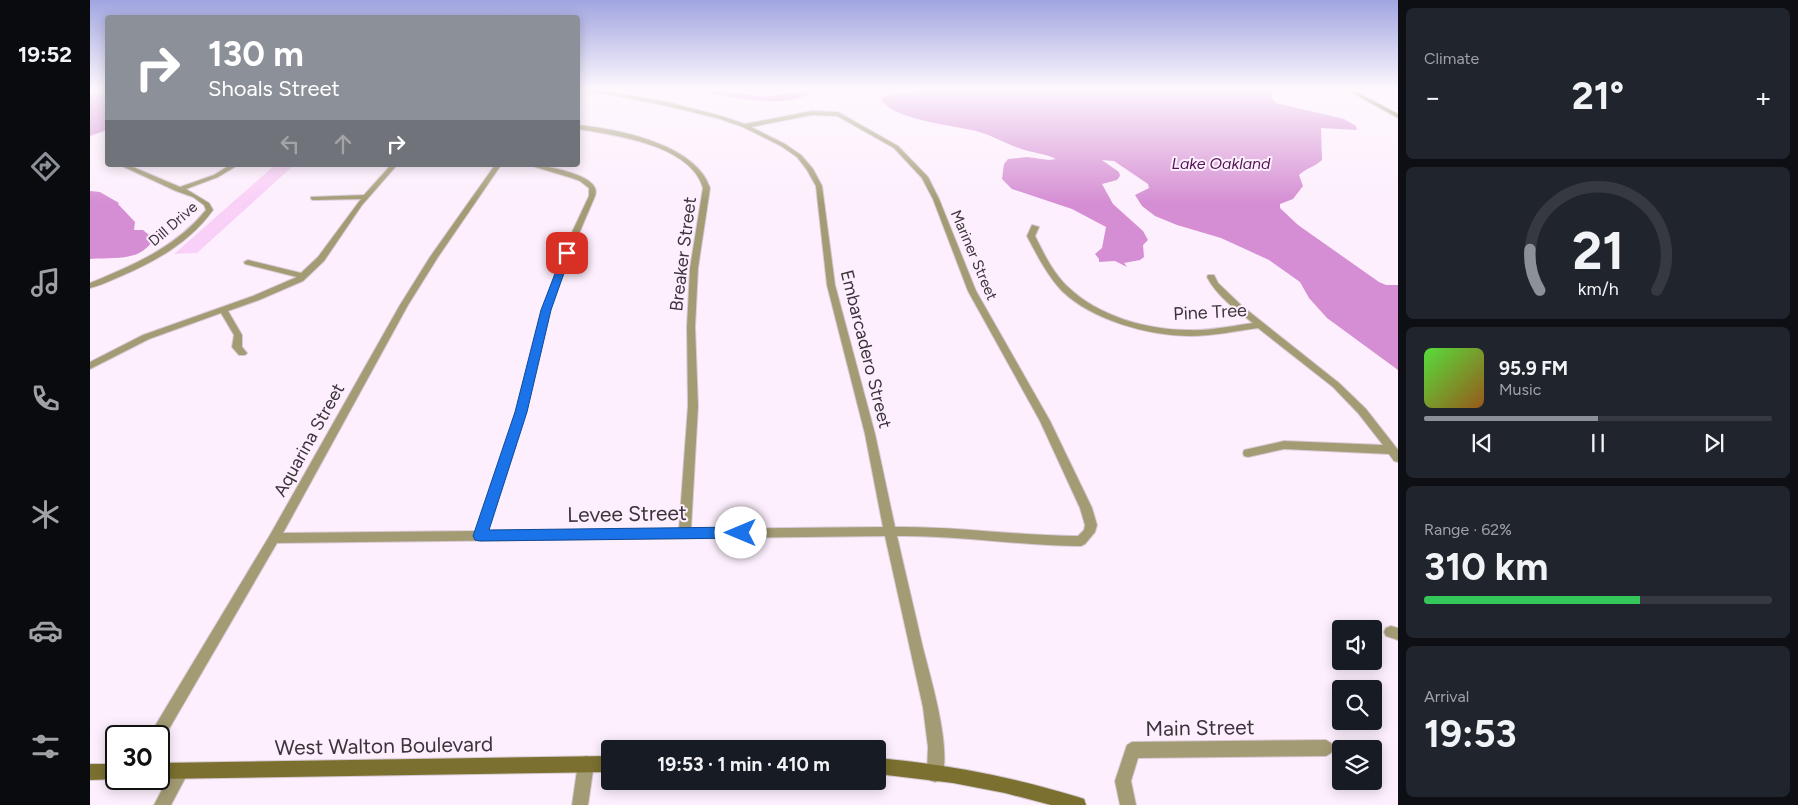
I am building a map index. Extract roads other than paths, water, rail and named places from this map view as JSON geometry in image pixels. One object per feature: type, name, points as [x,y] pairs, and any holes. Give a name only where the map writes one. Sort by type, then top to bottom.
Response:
[{"type":"main road","name":"West Walton Boulevard","points":[[170,771],[601,764]]},
{"type":"main road","points":[[886,767],[983,781],[1053,797],[1078,805]]},
{"type":"main road","points":[[90,772],[105,772]]},
{"type":"street","name":"Breaker Street","points":[[581,128],[637,140],[675,154],[698,170],[704,179],[707,191],[694,268],[691,328],[693,406],[685,533]]},
{"type":"street","name":"Embarcadero Street","points":[[747,128],[783,145],[799,156],[810,169],[819,186],[831,285],[870,434],[890,532],[930,707],[936,747],[935,774]]},
{"type":"street","name":"Mariner Street","points":[[862,128],[896,147],[925,177],[936,199],[972,291],[1045,421],[1086,508],[1091,524]]},
{"type":"street","name":"Dill Drive","points":[[90,286],[156,258],[190,231],[210,210],[207,204],[195,196],[127,167]]},
{"type":"street","points":[[178,190],[216,176],[232,167]]},
{"type":"street","points":[[90,366],[146,337],[286,286],[303,276],[321,259],[366,197],[392,167]]},
{"type":"street","name":"Aquarina Street","points":[[164,725],[274,538],[404,305],[497,167]]},
{"type":"street","points":[[480,536],[521,412],[546,310],[571,243],[592,196],[590,185],[558,171],[541,167]]},
{"type":"street","points":[[313,198],[366,197]]},
{"type":"street","name":"Pine Tree","points":[[1035,226],[1031,236],[1062,285],[1071,295],[1085,304],[1113,317],[1153,328],[1188,333],[1260,325]]},
{"type":"street","points":[[248,262],[303,276]]},
{"type":"street","points":[[1211,277],[1225,295],[1336,385],[1362,411],[1395,454]]},
{"type":"street","points":[[223,310],[238,335],[237,347],[242,353]]},
{"type":"street","points":[[1248,453],[1284,445],[1355,446],[1395,454]]},
{"type":"street","name":"Levee Street","points":[[274,538],[929,531],[1053,541],[1081,541],[1089,532],[1091,524]]},
{"type":"street","name":"Main Street","points":[[1128,805],[1123,781],[1132,750],[1326,748]]},
{"type":"street","points":[[580,805],[586,764]]},
{"type":"street","points":[[162,805],[181,771]]},
{"type":"water","points":[[90,128],[105,128],[105,131],[90,136]]},
{"type":"water","name":"Lake Oakland","points":[[960,128],[1356,128],[1357,130],[1321,128],[1322,160],[1299,175],[1303,186],[1293,199],[1280,204],[1280,208],[1298,225],[1379,282],[1386,285],[1398,285],[1398,370],[1327,318],[1309,298],[1300,282],[1269,260],[1221,238],[1177,225],[1155,216],[1142,206],[1135,195],[1149,188],[1148,184],[1114,161],[1102,160],[1119,172],[1120,176],[1117,180],[1102,184],[1113,204],[1143,231],[1148,240],[1143,245],[1144,257],[1140,260],[1124,263],[1127,267],[1115,261],[1099,262],[1095,254],[1102,248],[1106,227],[1072,209],[1012,189],[1002,179],[1004,164],[1008,159],[1027,157],[1056,159],[1024,150],[976,131]]},
{"type":"water","points":[[90,191],[100,192],[119,203],[135,222],[134,230],[143,230],[149,235],[151,243],[139,253],[131,256],[90,259]]}]
